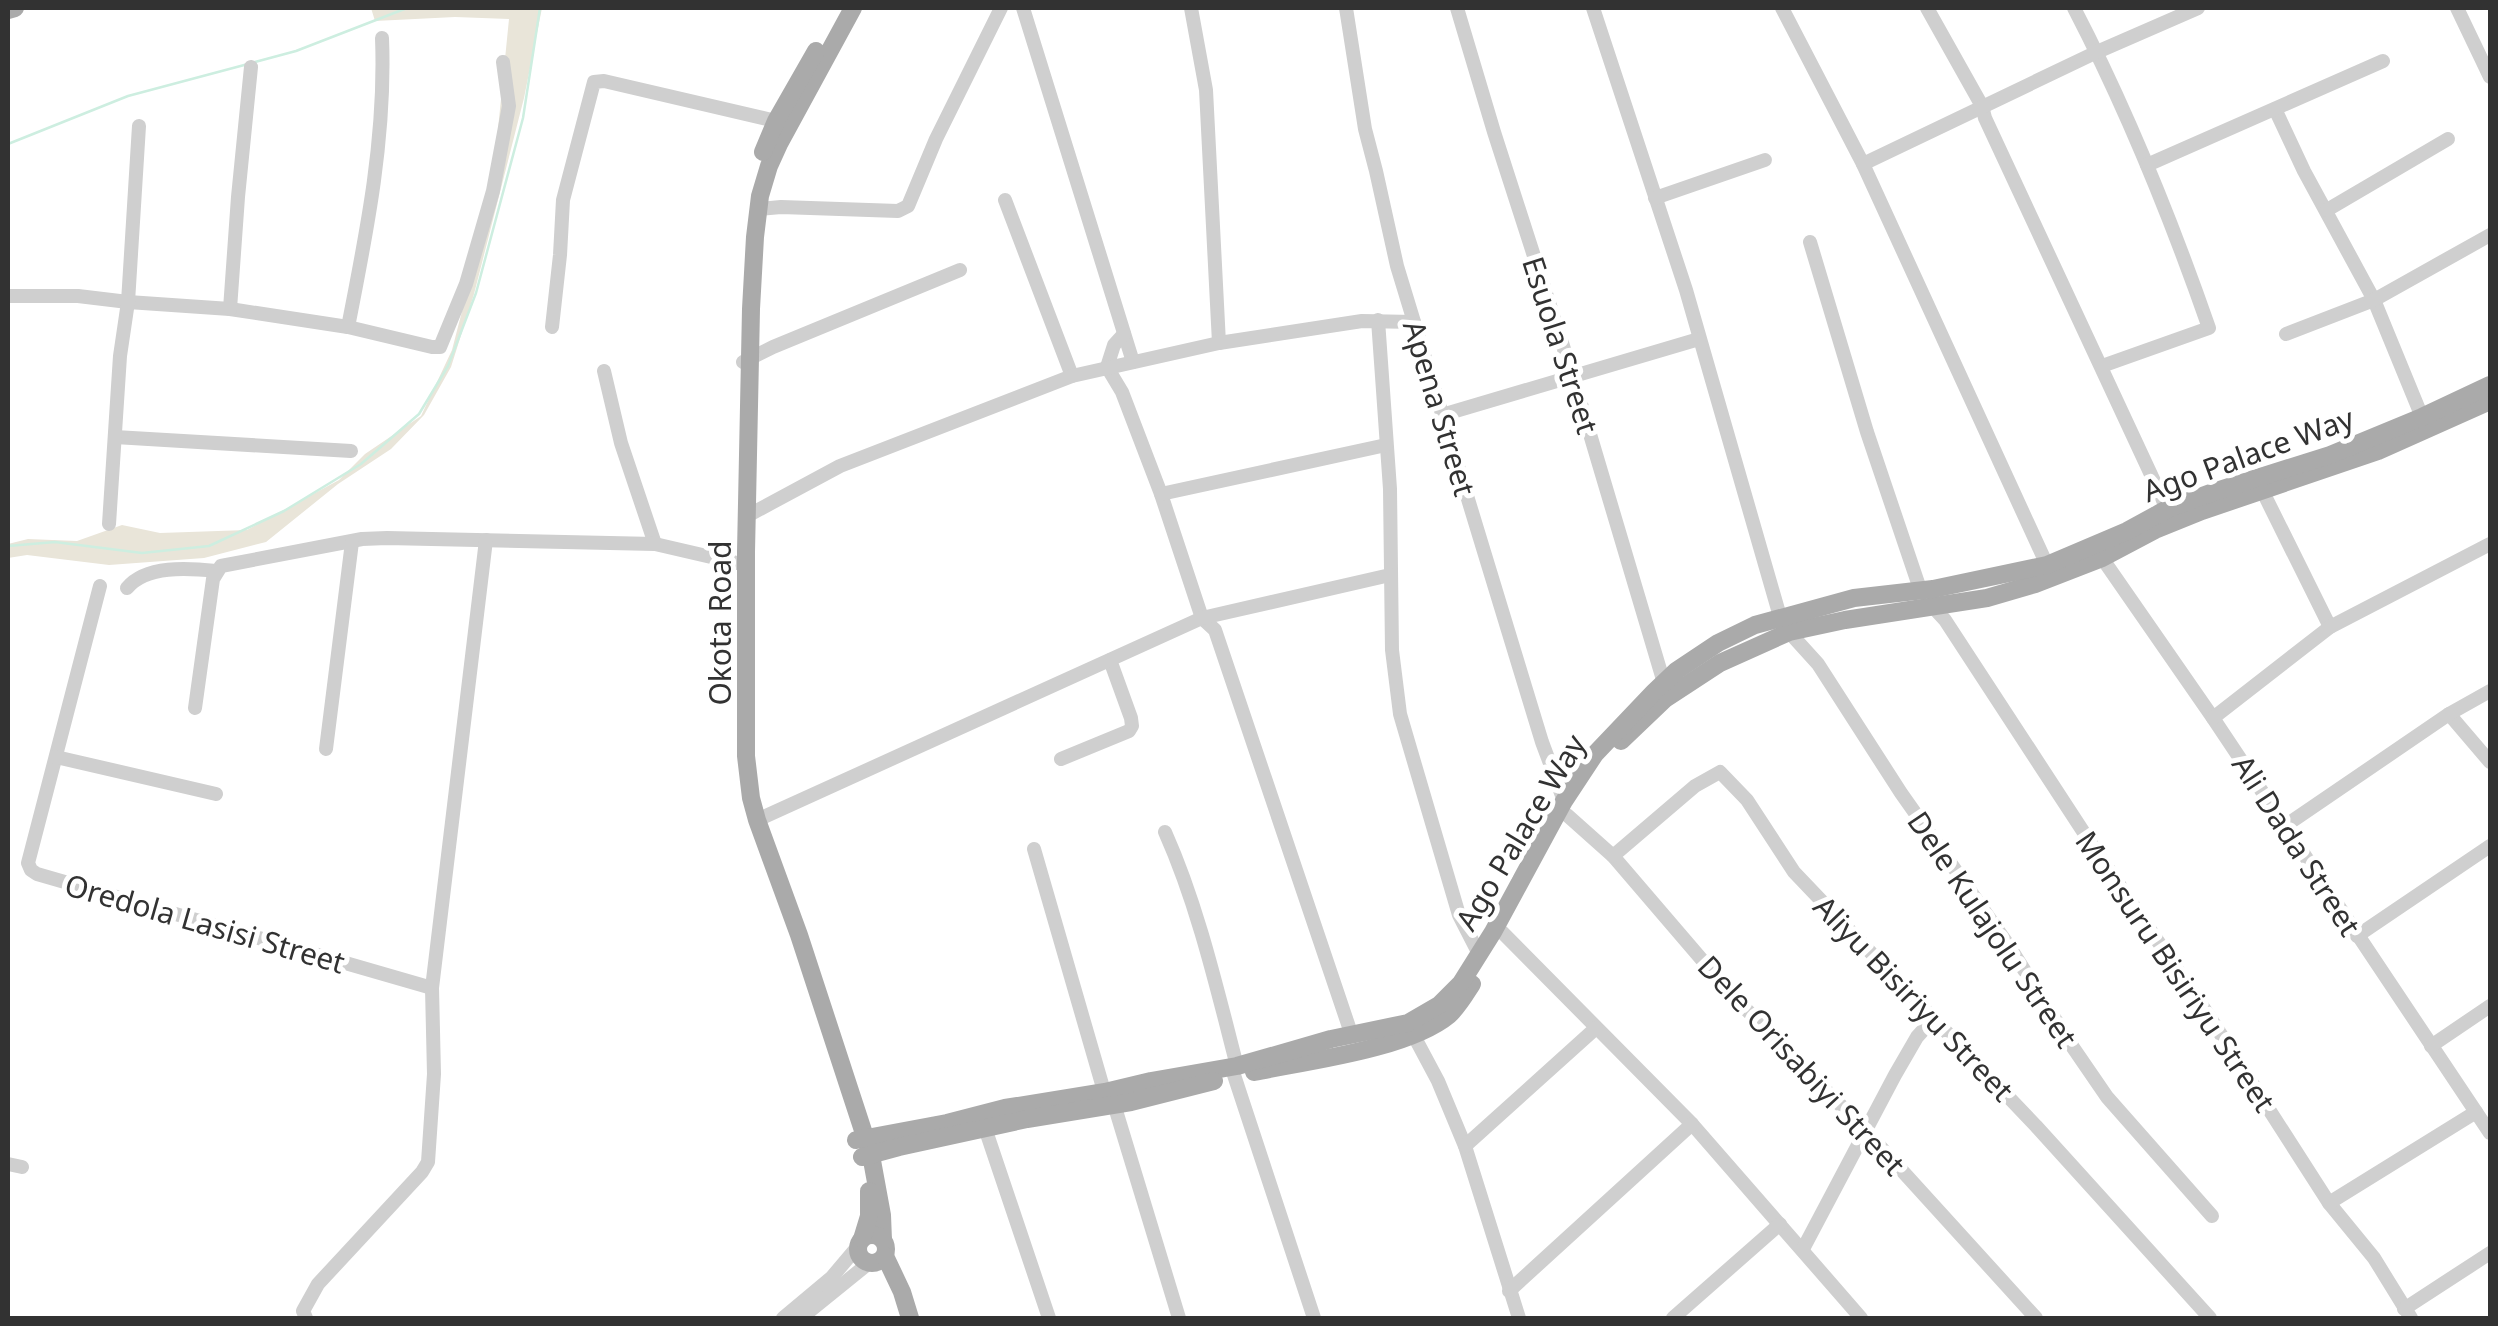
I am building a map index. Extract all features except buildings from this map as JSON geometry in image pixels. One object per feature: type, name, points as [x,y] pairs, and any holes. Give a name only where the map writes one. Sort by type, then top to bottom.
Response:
[{"type":"main road","points":[[8,10],[15,8]]},
{"type":"main road","name":"Okota Road","points":[[840,8],[769,166],[758,210],[737,462],[739,742],[747,808],[864,1148],[870,1201],[860,1242]]},
{"type":"main road","name":"Okota Road","points":[[854,8],[776,121],[756,169],[747,209],[743,258],[746,756],[756,820],[799,935],[864,1148],[882,1215],[877,1255],[901,1318]]},
{"type":"main road","name":"Ago Palace Way","points":[[864,1148],[898,1146],[1414,1036],[1454,1011],[1502,932],[1565,808],[1590,776],[1665,699],[1720,663],[1785,626],[1854,598],[2047,565],[2168,509],[2330,455],[2490,384]]},
{"type":"main road","name":"Ago Palace Way","points":[[1236,1071],[1306,1046],[1408,1023],[1439,1005],[1479,954],[1595,754],[1676,671],[1718,642],[1755,626],[1939,614],[2102,558],[2155,530],[2378,451],[2490,401]]},
{"type":"main road","points":[[1996,596],[1998,576]]},
{"type":"main road","name":"Ago Palace Way","points":[[864,1148],[1004,1108],[1109,1101]]},
{"type":"main road","points":[[860,1242],[872,1235],[877,1255],[902,1292],[910,1318]]},
{"type":"street","points":[[758,210],[781,207],[898,211],[908,206],[936,139],[1001,8]]},
{"type":"street","points":[[1022,8],[1133,362],[1122,392]]},
{"type":"street","points":[[1191,8],[1206,90],[1219,343]]},
{"type":"street","name":"Apena Street","points":[[1346,8],[1364,129],[1397,266],[1565,808]]},
{"type":"street","name":"Esuola Street","points":[[1457,8],[1664,683]]},
{"type":"street","points":[[1593,8],[1686,290],[1785,626]]},
{"type":"street","points":[[1782,8],[1862,164],[2047,565]]},
{"type":"street","points":[[1927,8],[1982,106],[2168,509]]},
{"type":"street","points":[[2074,8],[2147,165],[2210,328],[2102,366]]},
{"type":"street","points":[[1862,164],[2198,8]]},
{"type":"street","points":[[2457,8],[2490,77]]},
{"type":"street","points":[[348,327],[378,158],[384,76],[382,38]]},
{"type":"street","points":[[2147,165],[2383,61]]},
{"type":"street","points":[[8,296],[78,296],[230,309],[348,327],[440,347],[466,284],[493,191],[509,106],[503,62]]},
{"type":"street","points":[[230,309],[251,67]]},
{"type":"street","points":[[552,328],[563,200],[594,82],[604,81],[776,121]]},
{"type":"street","points":[[2275,109],[2374,300],[2422,417]]},
{"type":"street","points":[[109,524],[139,126]]},
{"type":"street","points":[[2327,210],[2448,139]]},
{"type":"street","points":[[1655,198],[1766,160]]},
{"type":"street","points":[[1005,200],[1072,376]]},
{"type":"street","points":[[2286,334],[2374,300],[2490,235]]},
{"type":"street","points":[[1810,242],[1867,432],[1920,589]]},
{"type":"street","points":[[746,361],[772,346],[960,270]]},
{"type":"street","points":[[1378,320],[1390,489],[1392,650],[1400,714],[1459,915],[1479,954]]},
{"type":"street","points":[[747,516],[840,466],[1072,376],[1219,343],[1378,320],[1414,322]]},
{"type":"street","points":[[1124,334],[1114,345],[1107,366],[1122,392],[1161,494],[1202,618],[1215,630],[1352,1036]]},
{"type":"street","points":[[1442,414],[1699,339]]},
{"type":"street","points":[[604,370],[621,443],[654,544]]},
{"type":"street","points":[[115,437],[350,451]]},
{"type":"street","points":[[1161,494],[1386,445]]},
{"type":"street","points":[[2262,490],[2330,626]]},
{"type":"street","points":[[127,588],[141,575],[222,568],[387,538],[654,544],[737,563]]},
{"type":"street","points":[[306,1318],[303,1311],[318,1284],[428,1162],[434,1074],[432,988],[486,540]]},
{"type":"street","points":[[326,749],[352,542]]},
{"type":"street","points":[[2213,718],[2330,626],[2490,544]]},
{"type":"street","name":"Ali Dada Street","points":[[2102,558],[2490,1134]]},
{"type":"street","points":[[195,708],[222,568]]},
{"type":"street","points":[[756,820],[1202,618],[1390,574]]},
{"type":"street","name":"Oredola Lasisi Street","points":[[100,586],[28,863],[31,870],[432,988]]},
{"type":"street","name":"Monsuru Bisiriyu Street","points":[[1939,614],[2329,1202],[2374,1258],[2408,1314]]},
{"type":"street","name":"Dele Kulajolu Street","points":[[1785,626],[1818,664],[2108,1096],[2212,1216]]},
{"type":"street","points":[[1062,760],[1123,735],[1132,726],[1110,660]]},
{"type":"street","points":[[2286,826],[2449,714],[2490,691]]},
{"type":"street","points":[[2449,714],[2490,762]]},
{"type":"street","points":[[56,758],[216,794]]},
{"type":"street","name":"Aliyu Bisiriyu Street","points":[[1613,856],[1696,786],[1720,772],[1747,800],[1794,872],[2036,1126],[2210,1318]]},
{"type":"street","name":"Dele Orisabiyi Street","points":[[1565,808],[1613,856],[1733,996],[1866,1131],[2036,1318]]},
{"type":"street","points":[[1165,832],[1218,991],[1236,1071],[1314,1318]]},
{"type":"street","points":[[2356,936],[2490,846]]},
{"type":"street","points":[[1034,849],[1109,1101],[1180,1318]]},
{"type":"street","points":[[1502,932],[1692,1124],[1861,1318]]},
{"type":"street","points":[[2431,1046],[2490,1006]]},
{"type":"street","points":[[1803,1250],[1911,1046],[1933,1020]]},
{"type":"street","points":[[1464,1146],[1596,1028]]},
{"type":"street","points":[[1414,1036],[1438,1081],[1464,1146],[1519,1318]]},
{"type":"street","points":[[2329,1202],[2476,1112]]},
{"type":"street","points":[[1510,1292],[1692,1124]]},
{"type":"street","points":[[985,1128],[1049,1318]]},
{"type":"street","points":[[1673,1318],[1780,1224]]},
{"type":"street","points":[[783,1318],[832,1277],[860,1242]]},
{"type":"street","points":[[2408,1314],[2490,1253]]},
{"type":"street","points":[[801,1318],[877,1255]]},
{"type":"shaded area","points":[[371,8],[542,8],[524,98],[474,294],[451,367],[424,415],[391,449],[338,484],[266,542],[204,558],[109,565],[27,555],[8,558],[8,544],[28,539],[77,541],[122,525],[160,533],[247,530],[339,480],[365,454],[421,416],[452,350],[491,199],[509,19],[375,21]]},
{"type":"waterway","points":[[255,62],[296,51],[407,8]]},
{"type":"waterway","points":[[8,546],[55,542],[142,553],[209,546],[284,511],[361,464],[419,414],[448,366],[476,293],[523,118],[540,8]]},
{"type":"waterway","points":[[8,144],[128,96],[248,64]]}]
